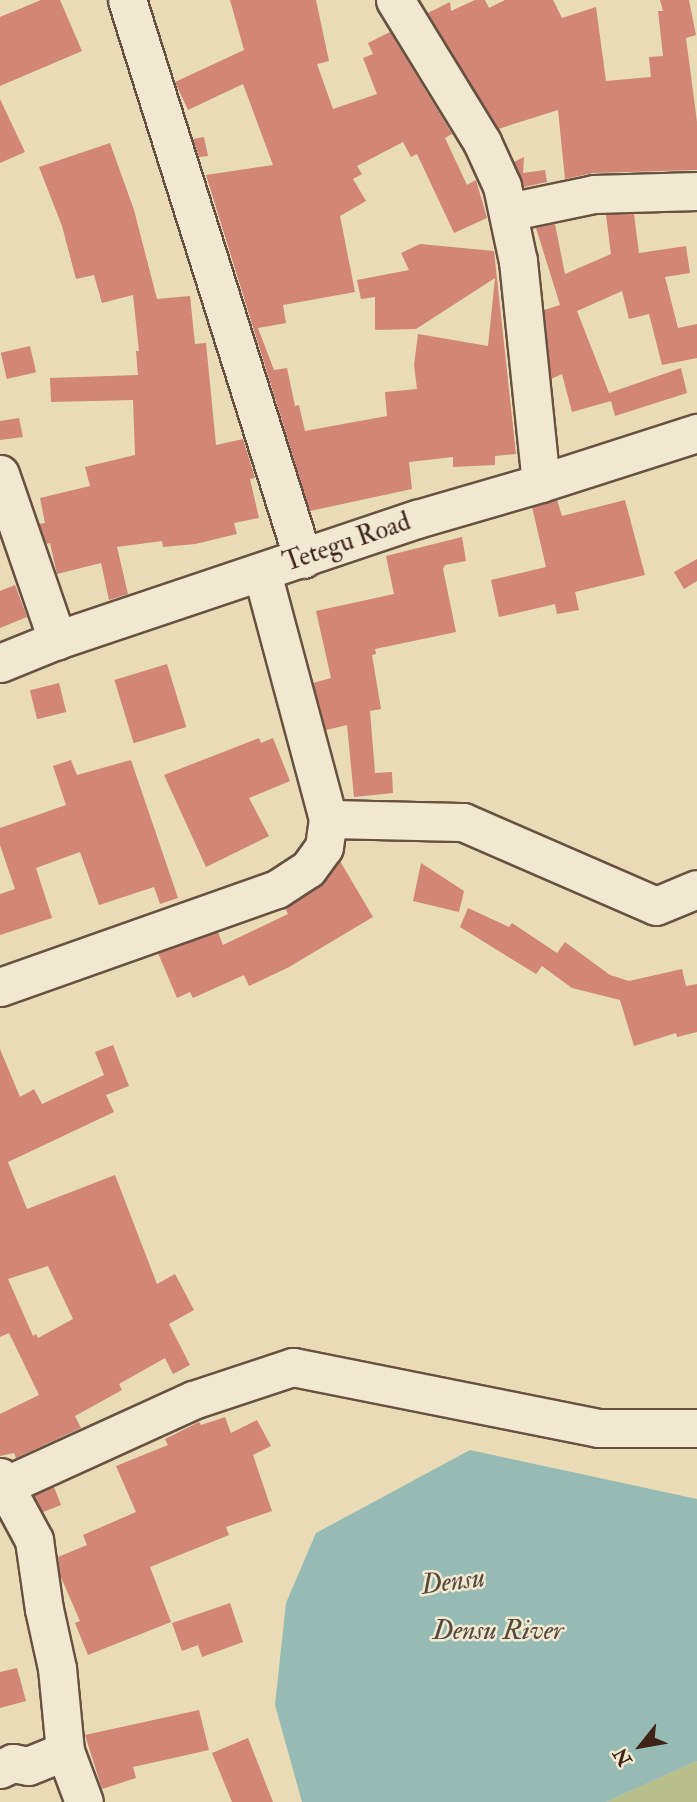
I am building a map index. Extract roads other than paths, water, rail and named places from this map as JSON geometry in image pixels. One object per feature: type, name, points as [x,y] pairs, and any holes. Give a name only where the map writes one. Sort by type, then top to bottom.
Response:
[{"type":"street","points":[[127,0],[303,559]]},
{"type":"street","points":[[395,0],[482,142],[502,186],[518,261],[541,483]]},
{"type":"street","points":[[508,212],[594,194],[697,191]]},
{"type":"street","name":"Tetegu Road","points":[[0,663],[57,640],[417,519],[697,433]]},
{"type":"street","points":[[0,474],[57,640]]},
{"type":"street","points":[[0,987],[277,889],[308,869],[324,847],[328,819],[262,573]]},
{"type":"street","points":[[328,819],[463,822],[656,906],[697,889]]},
{"type":"street","points":[[84,1802],[65,1751],[57,1668],[44,1609],[34,1540],[2,1483],[193,1400],[293,1367],[598,1428],[697,1428]]},
{"type":"street","points":[[0,1769],[13,1763],[28,1766],[65,1751]]},
{"type":"water","name":"Densu River","points":[[470,1450],[697,1499],[697,1761],[606,1802],[302,1802],[275,1705],[286,1603],[316,1533]]},
{"type":"water label","name":"Densu","points":[[453,1582]]}]
